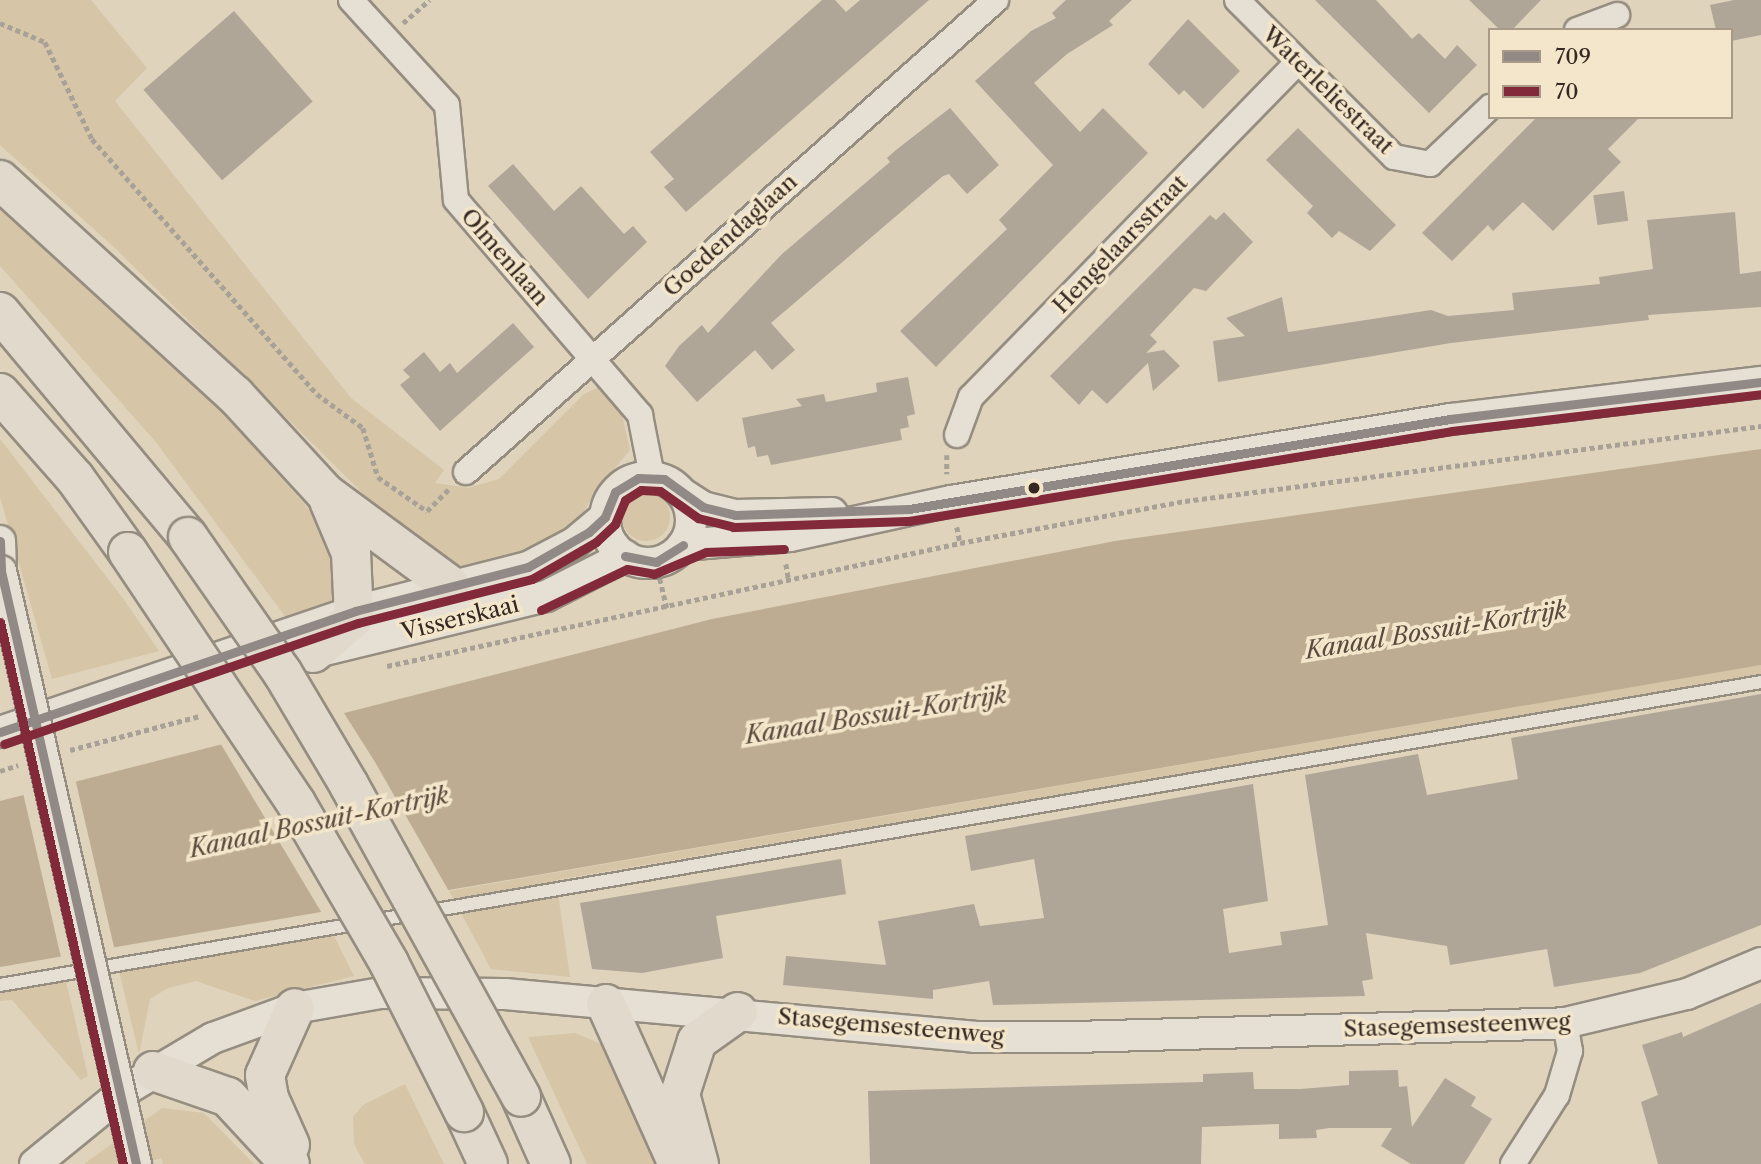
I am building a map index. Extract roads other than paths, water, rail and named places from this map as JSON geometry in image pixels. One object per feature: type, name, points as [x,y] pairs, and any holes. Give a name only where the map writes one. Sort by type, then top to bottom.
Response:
[{"type":"highway","points":[[0,180],[235,396],[325,493],[450,585]]},
{"type":"highway","points":[[0,312],[188,537],[282,672],[336,763],[521,1097],[551,1164]]},
{"type":"highway","points":[[0,393],[75,478],[128,552],[296,803],[389,963],[488,1164]]},
{"type":"highway","points":[[313,653],[351,625],[355,611],[351,553],[325,493]]},
{"type":"highway","points":[[606,1004],[678,1164]]},
{"type":"highway","points":[[295,1008],[272,1050],[265,1083],[299,1164]]},
{"type":"highway","points":[[699,1164],[680,1094],[697,1041],[738,1012]]},
{"type":"highway","points":[[153,1071],[228,1097],[290,1164]]},
{"type":"street","name":"Olmenlaan","points":[[351,0],[447,105],[456,200],[592,357],[647,428],[652,476]]},
{"type":"street","name":"Goedendaglaan","points":[[466,472],[996,0]]},
{"type":"street","name":"Waterleliestraat","points":[[1237,0],[1394,157],[1430,164],[1488,109]]},
{"type":"street","points":[[1582,28],[1617,15]]},
{"type":"street","name":"Hengelaarsstraat","points":[[957,435],[971,397],[1298,62]]},
{"type":"street","points":[[909,509],[735,515],[703,507],[652,476],[615,492],[605,517],[611,541],[625,556],[656,562],[684,545],[790,536],[909,509],[1450,419],[1761,382]]},
{"type":"street","points":[[683,494],[692,519],[684,545]]},
{"type":"street","name":"Visserskaai","points":[[0,732],[77,704],[164,679],[355,611],[539,562],[605,517]]},
{"type":"street","points":[[0,541],[0,570],[136,1164]]},
{"type":"street","name":"Visserskaai","points":[[164,679],[313,653],[546,596],[625,556]]},
{"type":"street","points":[[0,718],[77,704]]},
{"type":"street","name":"Stasegemsesteenweg","points":[[35,1164],[153,1071],[213,1038],[295,1008],[381,993],[429,992],[738,1012],[974,1037],[1565,1023],[1687,994],[1761,963]]},
{"type":"street","points":[[1513,1164],[1557,1095],[1570,1051],[1565,1023]]},
{"type":"lane","points":[[0,985],[1761,682]]},
{"type":"water","name":"Kanaal Bossuit-Kortrijk","points":[[1761,449],[1761,665],[0,967],[0,801],[712,619],[1115,541]]}]
